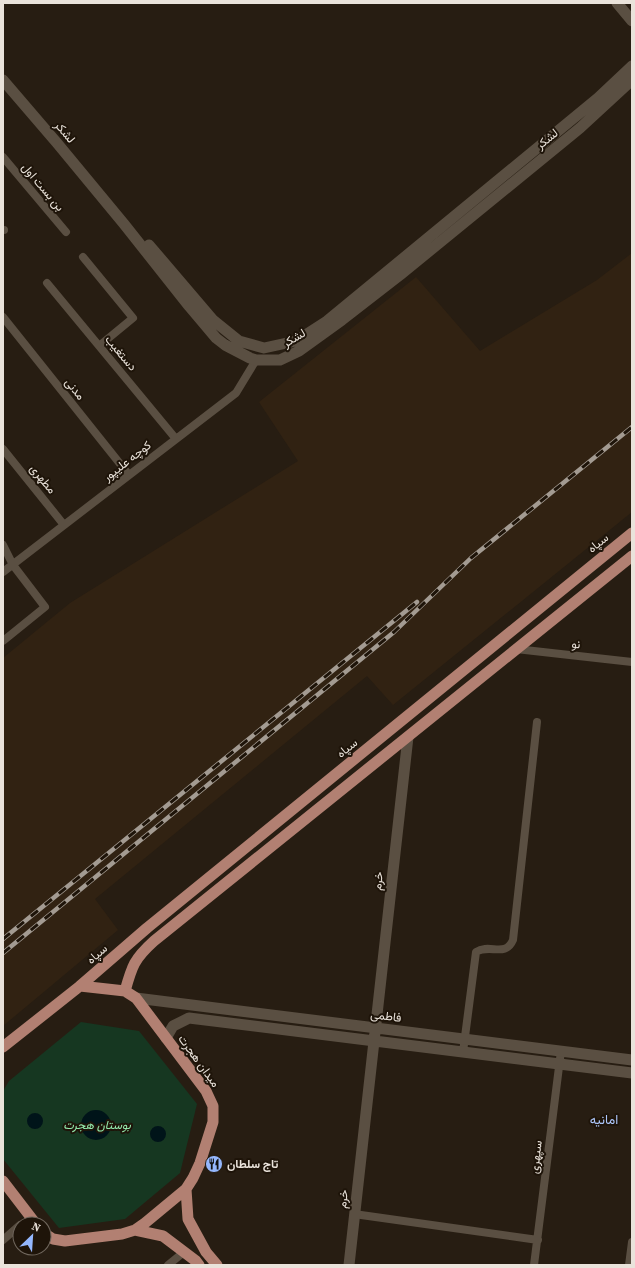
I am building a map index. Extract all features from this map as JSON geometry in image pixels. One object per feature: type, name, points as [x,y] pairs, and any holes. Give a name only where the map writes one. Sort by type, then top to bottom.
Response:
[{"type":"main road","points":[[617,3],[632,21]]},
{"type":"main road","name":"لشکر","points":[[3,71],[213,320],[239,341],[264,348],[296,341],[327,321],[598,98],[632,66]]},
{"type":"main road","name":"لشکر","points":[[4,84],[62,149],[216,338],[233,349],[256,360],[280,360],[300,351],[342,320],[470,219],[580,128],[632,80]]},
{"type":"main road","name":"سپاه","points":[[80,986],[147,928],[632,533]]},
{"type":"main road","points":[[125,991],[134,963],[141,952],[632,556]]},
{"type":"main road","name":"خرم","points":[[349,1265],[408,737]]},
{"type":"main road","points":[[3,1046],[80,986]]},
{"type":"main road","name":"میدان هجرت","points":[[52,1238],[65,1241],[122,1234],[135,1230],[145,1223],[186,1189],[193,1178],[213,1122],[213,1106],[206,1091],[136,998],[125,991],[80,986]]},
{"type":"main road","name":"فاطمی","points":[[136,998],[632,1060]]},
{"type":"main road","points":[[166,1038],[173,1026],[189,1018],[632,1073]]},
{"type":"main road","points":[[3,1181],[23,1216]]},
{"type":"main road","points":[[186,1189],[188,1219],[206,1252],[216,1265]]},
{"type":"main road","points":[[135,1230],[163,1236],[199,1265]]},
{"type":"street","name":"بن بست اول","points":[[3,158],[66,232]]},
{"type":"street","points":[[83,257],[133,318],[99,346]]},
{"type":"street","name":"دستغیب","points":[[47,283],[176,439]]},
{"type":"street","name":"مدنی","points":[[3,318],[129,475]]},
{"type":"street","name":"کوچه علیپور","points":[[3,572],[236,393],[256,360]]},
{"type":"street","name":"مطهری","points":[[3,449],[64,525]]},
{"type":"street","points":[[3,546],[13,565],[45,607],[3,641]]},
{"type":"street","name":"نو","points":[[516,649],[632,662]]},
{"type":"street","points":[[463,1052],[476,952],[481,949],[506,949],[510,946],[513,940],[537,722]]},
{"type":"street","name":"سپهری","points":[[534,1265],[561,1051]]},
{"type":"street","points":[[354,1214],[538,1240]]},
{"type":"street","points":[[3,1240],[12,1234]]},
{"type":"street","points":[[629,1265],[632,1242]]},
{"type":"street","points":[[168,1265],[184,1252]]},
{"type":"shaded area","points":[[632,253],[632,512],[393,705],[367,676],[95,899],[118,930],[3,1026],[3,658],[70,603],[298,461],[259,402],[416,277],[480,351],[597,280]]},
{"type":"shaded area","points":[[96,1110],[107,1114],[111,1125],[107,1136],[96,1140],[85,1136],[81,1125],[85,1114]]},
{"type":"shaded area","points":[[35,1113],[42,1118],[43,1121],[38,1128],[35,1129],[28,1124],[27,1121],[32,1114]]},
{"type":"shaded area","points":[[158,1126],[165,1131],[166,1134],[161,1141],[158,1142],[151,1137],[150,1134],[155,1127]]},
{"type":"green space","name":"بوستان هجرت","points":[[81,1022],[139,1031],[197,1104],[180,1173],[125,1219],[59,1228],[52,1219],[52,1216],[49,1216],[3,1159],[3,1091],[9,1081]]},
{"type":"railway","points":[[3,953],[394,632],[471,558],[632,427]]},
{"type":"railway","points":[[3,939],[417,602]]},
{"type":"place","name":"تاج سلطان","points":[[214,1164]]},
{"type":"district","name":"امانیه","points":[[604,1119]]}]
